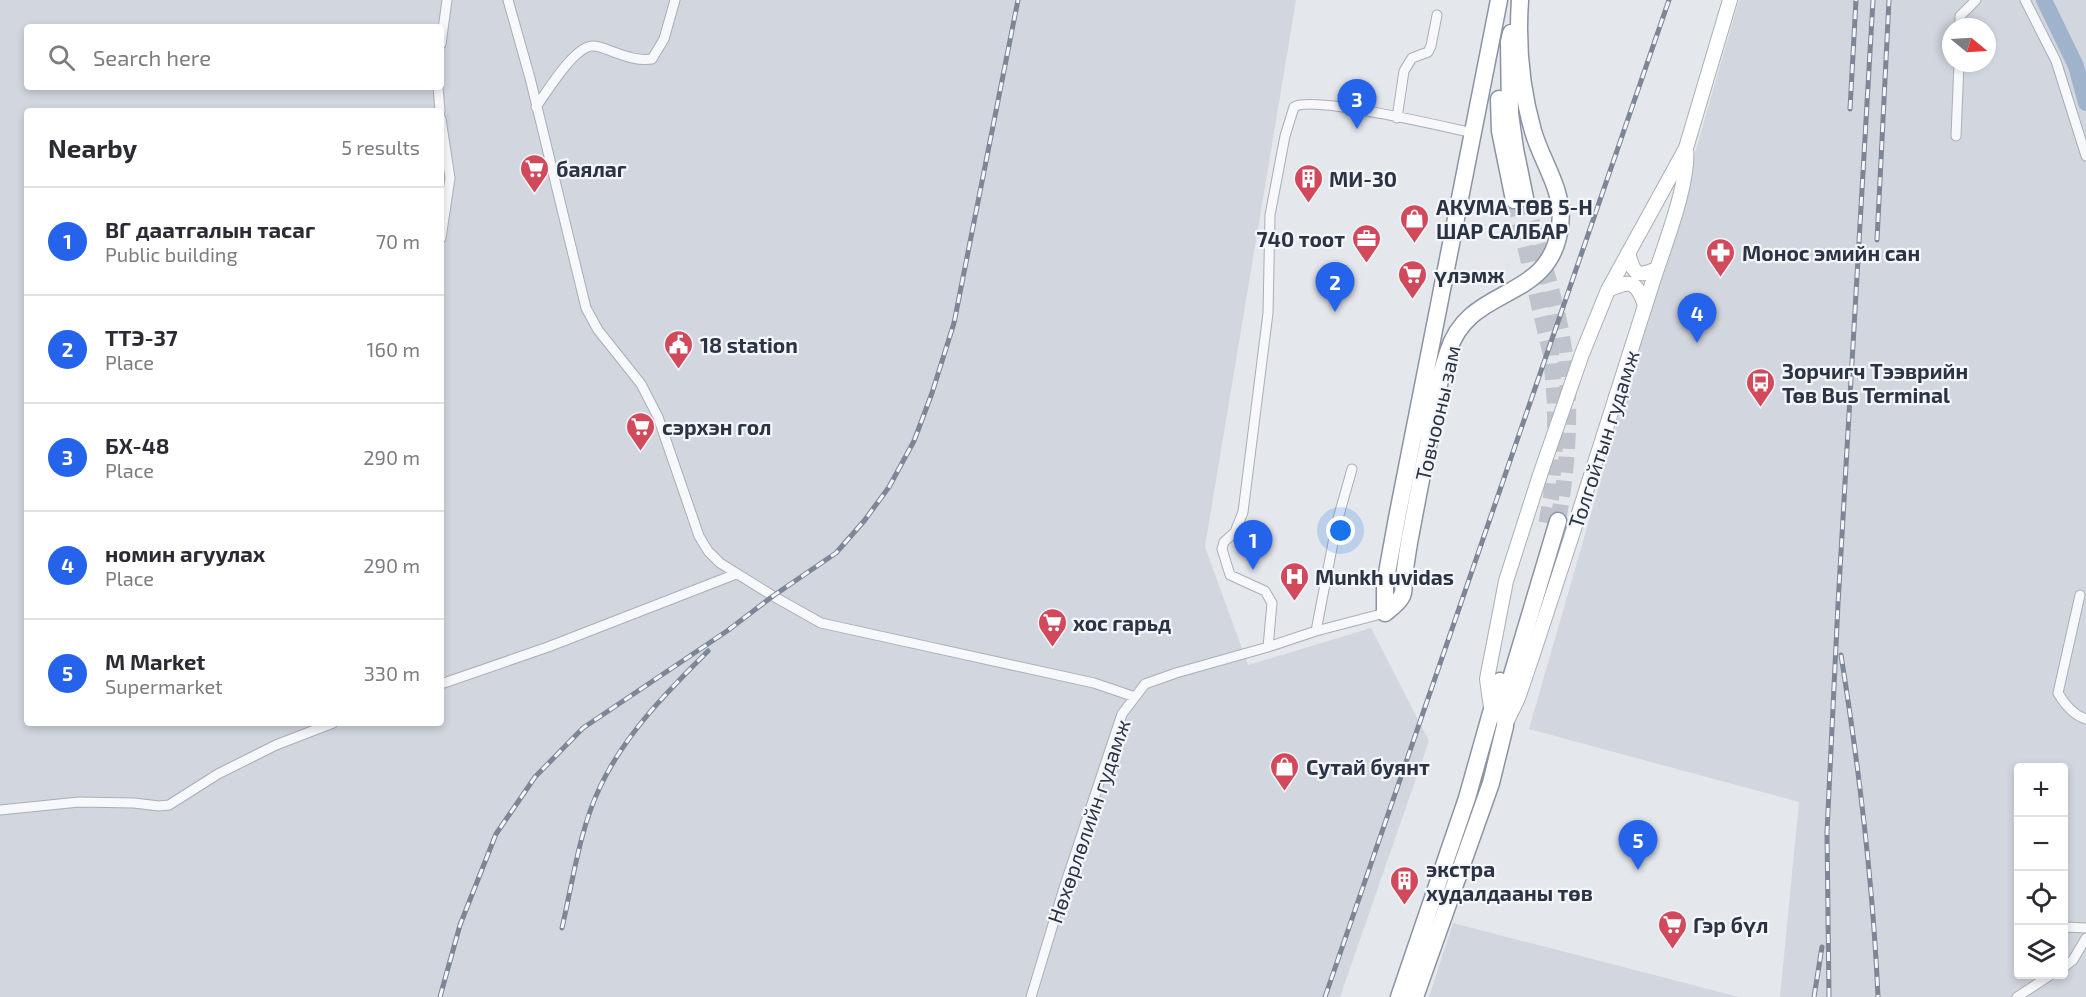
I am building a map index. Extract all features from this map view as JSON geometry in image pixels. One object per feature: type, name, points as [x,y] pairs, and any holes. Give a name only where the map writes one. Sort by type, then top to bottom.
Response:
[{"type":"highway","name":"Товчооны зам","points":[[1385,613],[1384,597],[1388,567],[1499,0]]},
{"type":"highway","name":"Товчооны зам","points":[[1385,613],[1403,594],[1406,557],[1434,411],[1452,341],[1465,321],[1477,309],[1517,289],[1537,275],[1552,256],[1559,234],[1560,200],[1535,138],[1525,97],[1519,7]]},
{"type":"highway","points":[[1494,27],[1500,40],[1500,131],[1520,199],[1510,113],[1509,42],[1519,7]]},
{"type":"highway","points":[[1399,997],[1467,798],[1491,708],[1552,523],[1506,695],[1505,726],[1491,783],[1415,997]]},
{"type":"main road","name":"Толгойтын гудамж","points":[[1491,708],[1487,679],[1506,581],[1575,376],[1608,291],[1686,148],[1730,0]]},
{"type":"main road","name":"Толгойтын гудамж","points":[[1505,726],[1518,698],[1532,657],[1657,269],[1687,166],[1686,148]]},
{"type":"main road","points":[[1628,253],[1632,268],[1637,273],[1644,275],[1657,269]]},
{"type":"main road","points":[[1608,291],[1625,283],[1634,285],[1641,292],[1645,305]]},
{"type":"street","points":[[444,24],[447,0]]},
{"type":"street","points":[[508,0],[530,78],[586,308],[598,330],[640,384],[658,417],[699,536],[714,557],[736,574],[821,623],[1094,682],[1135,697]]},
{"type":"street","points":[[536,107],[567,65],[587,47],[598,47],[626,57],[652,59],[664,39],[675,0]]},
{"type":"street","points":[[1960,18],[1976,0]]},
{"type":"street","points":[[2025,0],[2056,61],[2086,156]]},
{"type":"street","points":[[1397,118],[1404,71],[1412,58],[1428,52],[1437,15]]},
{"type":"street","points":[[1956,136],[1959,72]]},
{"type":"street","points":[[438,90],[440,108]]},
{"type":"street","points":[[1268,647],[1272,603],[1265,591],[1230,575],[1222,549],[1224,542],[1235,532],[1243,512],[1268,313],[1270,215],[1285,136],[1294,106],[1299,103],[1328,105],[1473,133]]},
{"type":"street","points":[[444,139],[450,178],[444,218]]},
{"type":"street","points":[[1316,631],[1336,522],[1352,468]]},
{"type":"street","points":[[444,683],[736,574]]},
{"type":"street","points":[[2080,596],[2058,693],[2066,705],[2079,717],[2086,719]]},
{"type":"street","name":"Нөхөрлөлийн гудамж","points":[[1031,997],[1064,888],[1122,714],[1145,684],[1316,631],[1385,613]]},
{"type":"street","points":[[0,810],[79,802],[169,805],[218,774],[267,750],[326,726]]},
{"type":"street","points":[[2068,927],[2086,928]]},
{"type":"street","points":[[2068,964],[2073,960],[2086,938]]},
{"type":"street","points":[[2017,997],[2046,979]]},
{"type":"shaded area","points":[[0,0],[1296,0],[1205,547],[1248,665],[1371,628],[1429,741],[1340,997],[0,997]]},
{"type":"shaded area","points":[[1739,0],[2086,0],[2086,997],[1780,997],[1799,802],[1529,729]]},
{"type":"shaded area","points":[[1453,923],[1739,997],[1429,997]]},
{"type":"waterway","points":[[2044,0],[2076,66],[2086,103]]},
{"type":"tunnel","points":[[1525,198],[1547,272],[1563,341],[1566,366],[1567,445],[1558,521]]},
{"type":"tunnel","points":[[1514,200],[1551,355],[1555,403],[1555,445],[1551,498],[1546,525]]},
{"type":"railway","points":[[440,997],[460,925],[496,834],[535,777],[583,728],[727,631],[836,553],[889,487],[914,441],[954,323],[1018,0]]},
{"type":"railway","points":[[1325,997],[1669,0]]},
{"type":"railway","points":[[1850,109],[1856,0]]},
{"type":"railway","points":[[1829,997],[1827,832],[1873,0]]},
{"type":"railway","points":[[1877,240],[1889,0]]},
{"type":"railway","points":[[562,928],[587,821],[610,768],[648,714],[708,651]]},
{"type":"railway","points":[[1841,655],[1864,825],[1873,911],[1878,997]]},
{"type":"railway","points":[[1814,997],[1822,947]]},
{"type":"place","name":"БХ-48","points":[[1357,129]]},
{"type":"place","name":"баялаг","points":[[535,194]]},
{"type":"place","name":"МИ-30","points":[[1308,204]]},
{"type":"place","name":"АКУМА ТӨВ 5-Н ШАР САЛБАР","points":[[1415,244]]},
{"type":"place","name":"740 тоот","points":[[1366,264]]},
{"type":"place","name":"Монос эмийн сан","points":[[1721,278]]},
{"type":"place","name":"үлэмж","points":[[1413,300]]},
{"type":"place","name":"ТТЭ-37","points":[[1335,312]]},
{"type":"place","name":"номин агуулах","points":[[1697,343]]},
{"type":"place","name":"18 station","points":[[679,370]]},
{"type":"place","name":"Зорчигч Тээврийн Төв Bus Terminal","points":[[1761,408]]},
{"type":"place","name":"сэрхэн гол","points":[[641,452]]},
{"type":"place","name":"ВГ даатгалын тасаг","points":[[1253,570]]},
{"type":"place","name":"Munkh uvidas","points":[[1294,602]]},
{"type":"place","name":"хос гарьд","points":[[1052,648]]},
{"type":"place","name":"Сутай буянт","points":[[1285,792]]},
{"type":"place","name":"М Market","points":[[1638,870]]},
{"type":"place","name":"экстра худалдааны төв","points":[[1405,906]]},
{"type":"place","name":"Гэр бүл","points":[[1672,950]]}]
